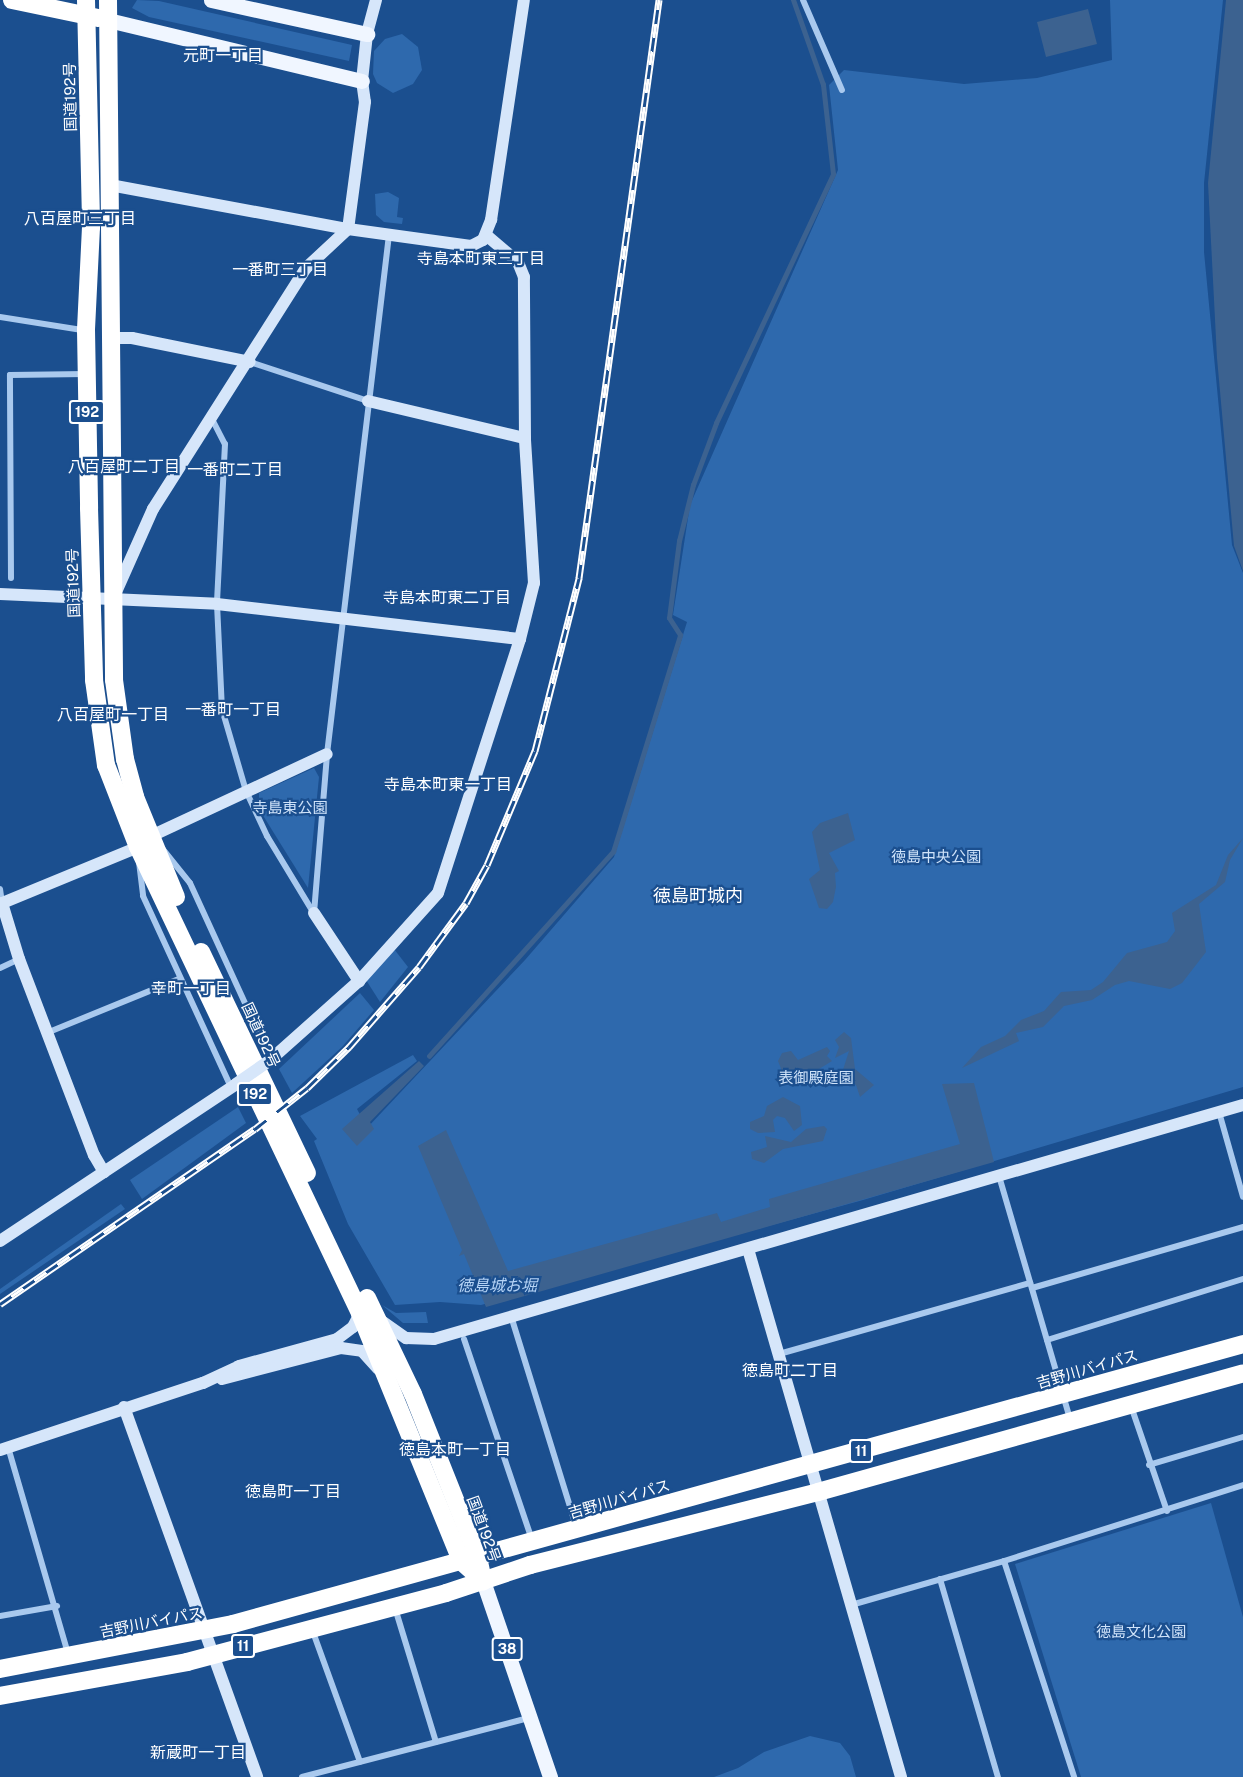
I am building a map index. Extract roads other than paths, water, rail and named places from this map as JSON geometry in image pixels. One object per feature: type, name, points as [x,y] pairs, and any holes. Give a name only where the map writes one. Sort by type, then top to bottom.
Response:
[{"type":"highway","points":[[12,0],[87,8],[108,20]]},
{"type":"highway","name":"国道192号","points":[[108,0],[113,599],[118,722],[144,842]]},
{"type":"highway","name":"国道192号","points":[[87,8],[90,226],[86,330],[92,597],[98,723],[119,806],[144,842],[368,1314],[404,1373],[470,1559]]},
{"type":"highway","name":"国道192号","points":[[368,1314],[388,1383],[470,1559],[483,1581]]},
{"type":"highway","name":"吉野川バイパス","points":[[0,1669],[203,1631],[533,1543],[1243,1344]]},
{"type":"highway","name":"11","points":[[0,1696],[211,1655],[395,1607],[683,1523],[818,1492],[1130,1402],[1243,1373]]},
{"type":"main road","points":[[211,0],[367,34]]},
{"type":"main road","points":[[108,20],[362,81]]},
{"type":"main road","name":"38","points":[[483,1581],[550,1777]]},
{"type":"street","points":[[113,599],[153,509],[250,362],[306,268],[348,229],[365,102],[362,81],[367,34],[376,0]]},
{"type":"street","points":[[110,185],[348,229],[471,246],[486,235],[504,150],[524,0]]},
{"type":"street","points":[[803,0],[842,90]]},
{"type":"street","points":[[314,913],[327,754],[389,234]]},
{"type":"street","points":[[0,1241],[270,1061],[358,981],[438,893],[520,639],[534,583],[525,438],[524,277],[518,262],[486,235]]},
{"type":"street","points":[[0,317],[86,330]]},
{"type":"street","points":[[110,338],[132,338],[250,362],[368,401],[525,438]]},
{"type":"street","points":[[11,578],[10,375],[87,374]]},
{"type":"street","points":[[212,418],[225,444],[217,604],[222,709],[246,791],[267,836],[358,981]]},
{"type":"street","points":[[0,594],[217,604],[520,639]]},
{"type":"street","points":[[1,904],[144,842],[327,754]]},
{"type":"street","points":[[144,842],[143,896],[179,979],[234,1086]]},
{"type":"street","points":[[144,842],[172,856],[190,883],[270,1061]]},
{"type":"street","points":[[0,889],[1,904],[19,958],[94,1155],[104,1172]]},
{"type":"street","points":[[0,968],[19,958]]},
{"type":"street","points":[[49,1032],[179,979]]},
{"type":"street","points":[[203,1383],[239,1366],[337,1339],[368,1314],[406,1338],[423,1340],[748,1249],[1243,1105]]},
{"type":"street","points":[[1219,1112],[1243,1197]]},
{"type":"street","points":[[999,1176],[1070,1419]]},
{"type":"street","points":[[779,1354],[1243,1227]]},
{"type":"street","points":[[748,1249],[901,1777]]},
{"type":"street","points":[[1047,1340],[1243,1279]]},
{"type":"street","points":[[511,1316],[578,1529]]},
{"type":"street","points":[[464,1339],[533,1543]]},
{"type":"street","points":[[69,1656],[57,1606],[4,1448],[203,1383],[353,1348],[370,1359],[388,1383]]},
{"type":"street","points":[[1130,1402],[1149,1465],[1167,1511]]},
{"type":"street","points":[[124,1407],[211,1655],[257,1777]]},
{"type":"street","points":[[1149,1465],[1243,1437]]},
{"type":"street","points":[[850,1606],[1167,1511],[1243,1485]]},
{"type":"street","points":[[1004,1561],[1074,1777]]},
{"type":"street","points":[[940,1579],[998,1777]]},
{"type":"street","points":[[0,1616],[57,1606]]},
{"type":"street","points":[[395,1607],[436,1742]]},
{"type":"street","points":[[312,1628],[360,1762]]},
{"type":"street","points":[[302,1777],[530,1718]]},
{"type":"water","points":[[1226,0],[1243,0],[1243,571],[1234,546],[1217,358],[1208,183]]},
{"type":"water","points":[[1088,9],[1097,44],[1046,57],[1037,22]]},
{"type":"water","points":[[848,813],[855,840],[829,853],[839,871],[835,873],[836,887],[833,902],[827,909],[819,908],[809,879],[820,870],[812,832],[820,823]]},
{"type":"water","points":[[1243,838],[1230,860],[1225,882],[1199,904],[1206,952],[1182,983],[1170,989],[1129,981],[1115,985],[1092,1000],[1064,1006],[1043,1027],[1016,1033],[1019,1041],[962,1068],[981,1047],[1005,1036],[1021,1020],[1044,1011],[1061,992],[1091,990],[1103,982],[1127,953],[1167,942],[1175,931],[1172,913],[1216,885],[1228,855]]},
{"type":"water","points":[[844,1032],[851,1038],[855,1069],[874,1085],[860,1097],[856,1085],[841,1076],[849,1051],[835,1058],[839,1047],[835,1040]]},
{"type":"water","points":[[827,1047],[830,1051],[827,1056],[832,1061],[819,1069],[830,1071],[832,1079],[824,1082],[812,1075],[794,1083],[784,1076],[778,1061],[782,1053],[791,1051],[798,1060]]},
{"type":"water","points":[[419,1061],[424,1066],[370,1122],[374,1129],[357,1146],[342,1129]]},
{"type":"water","name":"徳島城お堀","points":[[974,1083],[994,1162],[486,1307],[464,1254],[459,1256],[462,1250],[418,1146],[446,1130],[508,1271],[717,1213],[721,1222],[770,1207],[769,1199],[960,1144],[942,1084]]},
{"type":"water","points":[[783,1097],[800,1106],[802,1125],[794,1131],[785,1118],[777,1116],[773,1120],[775,1132],[758,1133],[750,1129],[750,1122],[764,1116],[767,1106]]},
{"type":"water","points":[[824,1126],[827,1129],[823,1141],[783,1149],[764,1163],[752,1159],[751,1152],[767,1147],[765,1136],[791,1142],[806,1129]]},
{"type":"waterway","points":[[429,1056],[613,852],[680,635],[669,618],[679,541],[693,485],[716,423],[833,174],[823,85],[793,0]]},
{"type":"railway","points":[[0,1304],[255,1129],[307,1088],[349,1047],[419,967],[466,903],[487,865],[535,751],[579,578],[659,0]]},
{"type":"district","name":"元町一丁目","points":[[223,56]]},
{"type":"district","name":"八百屋町三丁目","points":[[80,219]]},
{"type":"district","name":"寺島本町東三丁目","points":[[481,259]]},
{"type":"district","name":"一番町三丁目","points":[[280,270]]},
{"type":"district","name":"八百屋町二丁目","points":[[124,467]]},
{"type":"district","name":"一番町二丁目","points":[[235,470]]},
{"type":"district","name":"寺島本町東二丁目","points":[[447,598]]},
{"type":"district","name":"一番町一丁目","points":[[233,710]]},
{"type":"district","name":"八百屋町一丁目","points":[[113,715]]},
{"type":"district","name":"寺島本町東一丁目","points":[[448,785]]},
{"type":"district","name":"徳島町城内","points":[[698,896]]},
{"type":"district","name":"幸町一丁目","points":[[191,989]]},
{"type":"district","name":"徳島町二丁目","points":[[790,1371]]},
{"type":"district","name":"徳島本町一丁目","points":[[455,1450]]},
{"type":"district","name":"徳島町一丁目","points":[[293,1492]]},
{"type":"district","name":"新蔵町一丁目","points":[[198,1753]]},
{"type":"park label","name":"寺島東公園","points":[[290,808]]},
{"type":"park label","name":"徳島中央公園","points":[[936,857]]},
{"type":"park label","name":"表御殿庭園","points":[[816,1078]]},
{"type":"park label","name":"徳島文化公園","points":[[1141,1632]]}]
